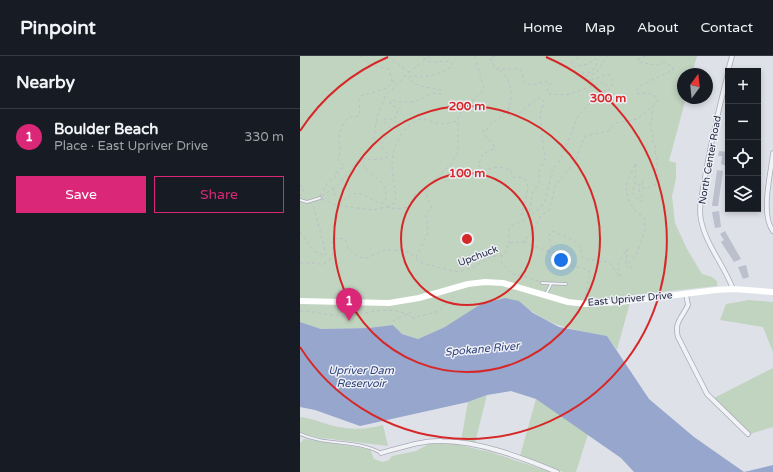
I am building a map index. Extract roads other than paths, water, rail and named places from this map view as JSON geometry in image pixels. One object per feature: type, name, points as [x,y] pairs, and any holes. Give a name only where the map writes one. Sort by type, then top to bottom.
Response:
[{"type":"main road","name":"East Upriver Drive","points":[[300,301],[389,303],[419,298],[453,288],[485,282],[503,283],[568,302],[586,304],[620,302],[733,289],[773,292]]},
{"type":"street","name":"North Center Road","points":[[729,68],[732,56]]},
{"type":"street","name":"North Center Road","points":[[725,84],[714,128],[701,201],[701,219],[709,243],[728,275],[733,289]]},
{"type":"street","points":[[773,153],[767,202],[768,218],[773,231]]},
{"type":"street","points":[[686,294],[688,305],[677,321],[676,329],[678,337],[708,394],[748,434]]},
{"type":"street","points":[[381,453],[425,442],[441,440],[490,449],[557,472]]},
{"type":"lane","points":[[300,198],[307,202],[312,202],[320,198]]},
{"type":"lane","points":[[542,283],[566,284]]},
{"type":"lane","points":[[545,295],[551,283]]},
{"type":"lane","points":[[300,434],[314,439],[370,446],[381,453]]},
{"type":"water","name":"Upriver Dam Reservoir","points":[[505,298],[519,301],[533,313],[559,327],[607,336],[649,399],[694,437],[744,472],[634,472],[621,458],[536,399],[511,391],[487,395],[468,402],[360,426],[315,410],[300,407],[300,322],[321,329],[368,328],[393,325],[402,334],[418,339],[445,327],[481,304]]},
{"type":"water","points":[[773,465],[773,472],[744,472]]},
{"type":"place","name":"Boulder Beach","points":[[349,321]]},
{"type":"water label","name":"Spokane River","points":[[482,349]]}]
